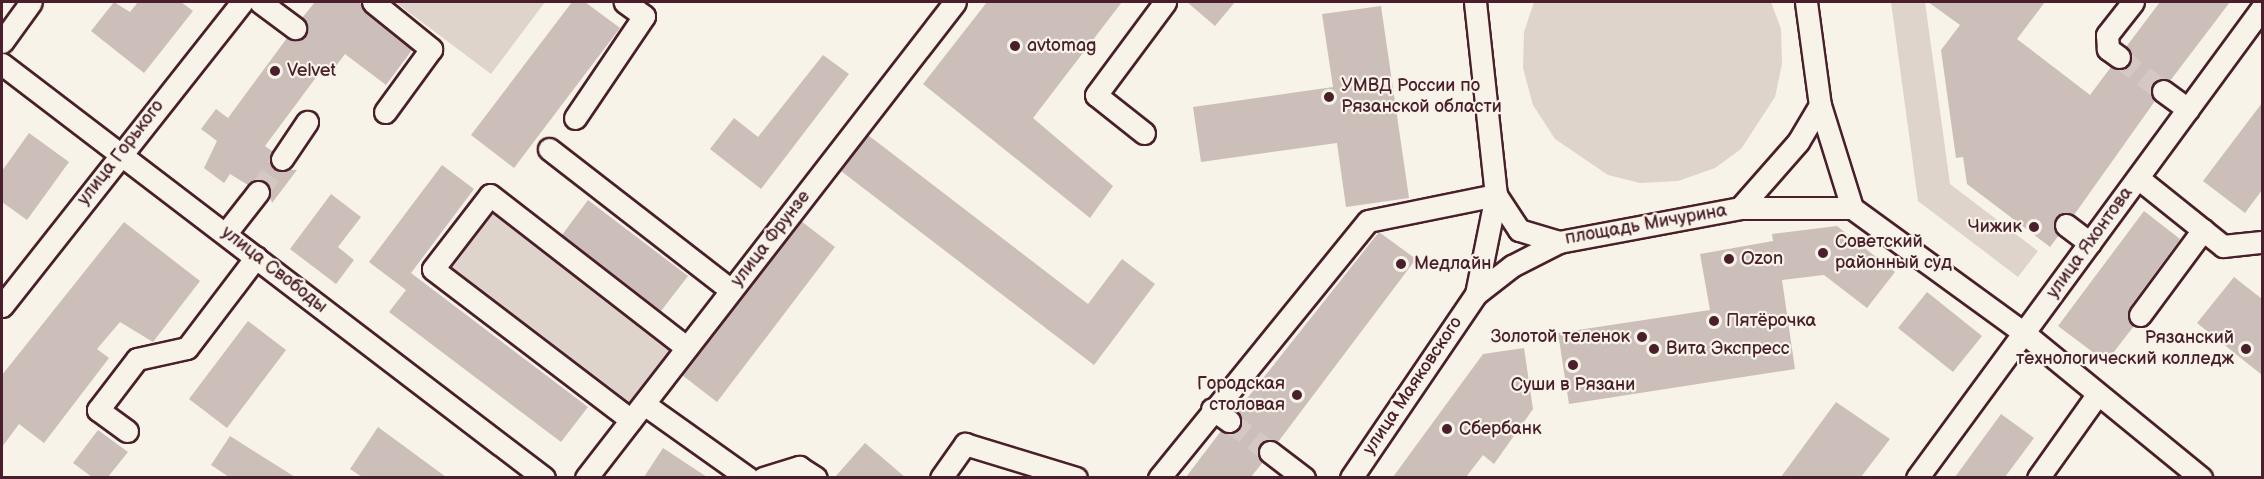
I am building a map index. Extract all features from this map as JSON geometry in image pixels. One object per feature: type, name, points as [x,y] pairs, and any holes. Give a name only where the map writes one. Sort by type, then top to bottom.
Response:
[{"type":"street","points":[[2,42],[31,2]]},
{"type":"street","name":"улица Горького","points":[[2,306],[121,152],[242,2]]},
{"type":"street","points":[[260,2],[295,28]]},
{"type":"street","points":[[373,2],[430,49],[385,112]]},
{"type":"street","points":[[575,118],[644,16],[625,2]]},
{"type":"street","name":"улица Фрунзе","points":[[586,477],[955,2]]},
{"type":"street","points":[[1144,133],[1096,94],[1165,2]]},
{"type":"street","name":"площадь Мичурина","points":[[1475,2],[1496,195],[1519,230],[1559,242],[1740,208],[1792,150],[1820,105]]},
{"type":"street","points":[[1806,2],[1820,105],[1852,207],[2024,333],[2097,395],[2201,477]]},
{"type":"street","points":[[2118,57],[2108,50],[2107,35],[2133,2]]},
{"type":"street","name":"улица Яхонтова","points":[[1917,477],[2262,8]]},
{"type":"street","name":"улица Свободы","points":[[2,64],[121,152],[544,477]]},
{"type":"street","points":[[2163,91],[2188,109]]},
{"type":"street","points":[[282,159],[307,122]]},
{"type":"street","points":[[549,149],[731,291]]},
{"type":"street","points":[[2138,178],[2223,246],[2262,242]]},
{"type":"street","points":[[226,233],[258,192]]},
{"type":"street","points":[[687,348],[490,195],[433,269],[637,412],[748,477]]},
{"type":"street","points":[[1159,477],[1221,415],[1368,221],[1496,195]]},
{"type":"street","name":"улица Маяковского","points":[[1476,294],[1496,195]]},
{"type":"street","points":[[1740,208],[1852,207]]},
{"type":"street","points":[[2066,225],[2090,243]]},
{"type":"street","points":[[2140,315],[2203,230]]},
{"type":"street","name":"улица Маяковского","points":[[1351,477],[1476,294],[1512,266],[1559,242]]},
{"type":"street","points":[[127,431],[98,410],[137,359],[188,348],[256,257]]},
{"type":"street","points":[[2038,477],[2097,395]]},
{"type":"street","points":[[941,477],[965,444],[1076,477]]},
{"type":"street","points":[[1270,452],[1304,477]]},
{"type":"street","points":[[763,477],[799,467],[816,477]]},
{"type":"shaded area","points":[[395,2],[545,2],[491,74]]},
{"type":"shaded area","points":[[1534,2],[1771,2],[1781,29],[1782,64],[1775,97],[1741,149],[1715,168],[1678,181],[1640,183],[1608,175],[1555,139],[1533,105],[1523,68],[1524,32]]},
{"type":"shaded area","points":[[1891,2],[1925,2],[1950,184],[2038,251],[2018,277],[1918,201]]},
{"type":"shaded area","points":[[490,202],[675,346],[624,412],[439,268]]},
{"type":"building","points":[[114,2],[130,12],[138,2],[181,2],[193,11],[144,73],[91,31]]},
{"type":"building","points":[[315,2],[360,2],[365,12],[412,50],[386,85],[345,54],[333,70],[326,64],[265,146],[272,151],[274,169],[297,170],[272,203],[265,182],[248,185],[230,174],[224,183],[204,168],[217,141],[201,129],[216,109],[228,118],[287,38],[305,36],[302,18]]},
{"type":"building","points":[[572,2],[585,2],[620,28],[514,168],[471,135]]},
{"type":"building","points":[[987,2],[1122,2],[1033,118],[1113,186],[1090,218],[923,84]]},
{"type":"building","points":[[1187,2],[1235,2],[1215,26]]},
{"type":"building","points":[[1928,2],[2045,2],[2017,39],[2090,95],[2111,67],[2129,65],[2126,47],[2160,2],[2230,2],[2170,81],[2153,83],[2155,101],[2074,215],[2056,218],[2059,235],[2050,247],[1967,184],[1963,157],[1956,158],[1941,50],[1960,25]]},
{"type":"building","name":"УМВД России по Рязанской области","points":[[1381,6],[1409,198],[1346,207],[1337,143],[1201,162],[1193,107],[1333,87],[1322,14]]},
{"type":"building","points":[[823,55],[849,74],[761,189],[710,149],[734,118],[758,137]]},
{"type":"building","points":[[2262,103],[2262,190],[2245,213],[2203,181]]},
{"type":"building","points":[[29,133],[69,162],[27,220],[2,202],[2,171]]},
{"type":"building","points":[[868,135],[1088,304],[1122,259],[1155,284],[1094,365],[841,171]]},
{"type":"building","points":[[442,165],[474,189],[411,273],[588,407],[561,442],[389,312],[406,290],[369,262]]},
{"type":"building","points":[[331,194],[361,217],[338,247],[354,260],[336,284],[290,249]]},
{"type":"building","points":[[588,200],[688,276],[661,311],[562,235]]},
{"type":"building","points":[[2144,211],[2180,239],[2130,307],[2134,326],[2106,362],[2058,326]]},
{"type":"building","points":[[801,221],[835,247],[717,402],[682,375]]},
{"type":"building","points":[[124,222],[200,281],[153,342],[120,322],[97,349],[109,358],[44,443],[19,424],[2,447],[2,375]]},
{"type":"building","points":[[1837,226],[1895,272],[1867,308],[1824,275],[1782,280],[1795,369],[1569,404],[1558,333],[1710,310],[1700,254],[1773,241],[1772,234]]},
{"type":"building","points":[[1379,232],[1416,259],[1278,442],[1260,445],[1263,462],[1251,477],[1186,477],[1221,431],[1239,429],[1237,411]]},
{"type":"building","name":"Рязанский технологический колледж","points":[[2234,277],[2262,299],[2262,375],[2197,323]]},
{"type":"building","points":[[1927,292],[1982,336],[1953,372],[1898,328]]},
{"type":"building","points":[[248,321],[286,350],[227,428],[189,399]]},
{"type":"building","points":[[1524,348],[1533,409],[1494,464],[1483,455],[1466,477],[1393,477],[1483,354]]},
{"type":"building","points":[[1836,402],[1890,439],[1861,477],[1781,477]]},
{"type":"building","points":[[2001,414],[2034,438],[2005,477],[1955,477]]},
{"type":"building","points":[[378,427],[446,477],[362,477],[350,469]]},
{"type":"building","points":[[98,430],[128,452],[108,477],[92,477],[73,463]]},
{"type":"building","points":[[230,436],[295,477],[229,477],[211,465]]},
{"type":"building","points":[[865,443],[905,477],[835,477]]},
{"type":"building","points":[[663,448],[707,477],[644,477]]},
{"type":"tunnel","points":[[2119,57],[2163,91]]},
{"type":"tunnel","points":[[258,192],[282,159]]},
{"type":"tunnel","points":[[1229,421],[1270,452]]},
{"type":"place","name":"avtomag","points":[[1015,46]]},
{"type":"place","name":"Velvet","points":[[275,71]]},
{"type":"place","name":"УМВД России по Рязанской области","points":[[1329,97]]},
{"type":"place","name":"Чижик","points":[[2034,227]]},
{"type":"place","name":"Советский районный суд","points":[[1823,253]]},
{"type":"place","name":"Ozon","points":[[1729,259]]},
{"type":"place","name":"Медлайн","points":[[1401,264]]},
{"type":"place","name":"Пятёрочка","points":[[1714,321]]},
{"type":"place","name":"Золотой теленок","points":[[1642,337]]},
{"type":"place","name":"Вита Экспресс","points":[[1654,349]]},
{"type":"place","name":"Рязанский технологический колледж","points":[[2246,349]]},
{"type":"place","name":"Суши в Рязани","points":[[1573,365]]},
{"type":"place","name":"Городская столовая","points":[[1297,395]]},
{"type":"place","name":"Сбербанк","points":[[1447,429]]}]
